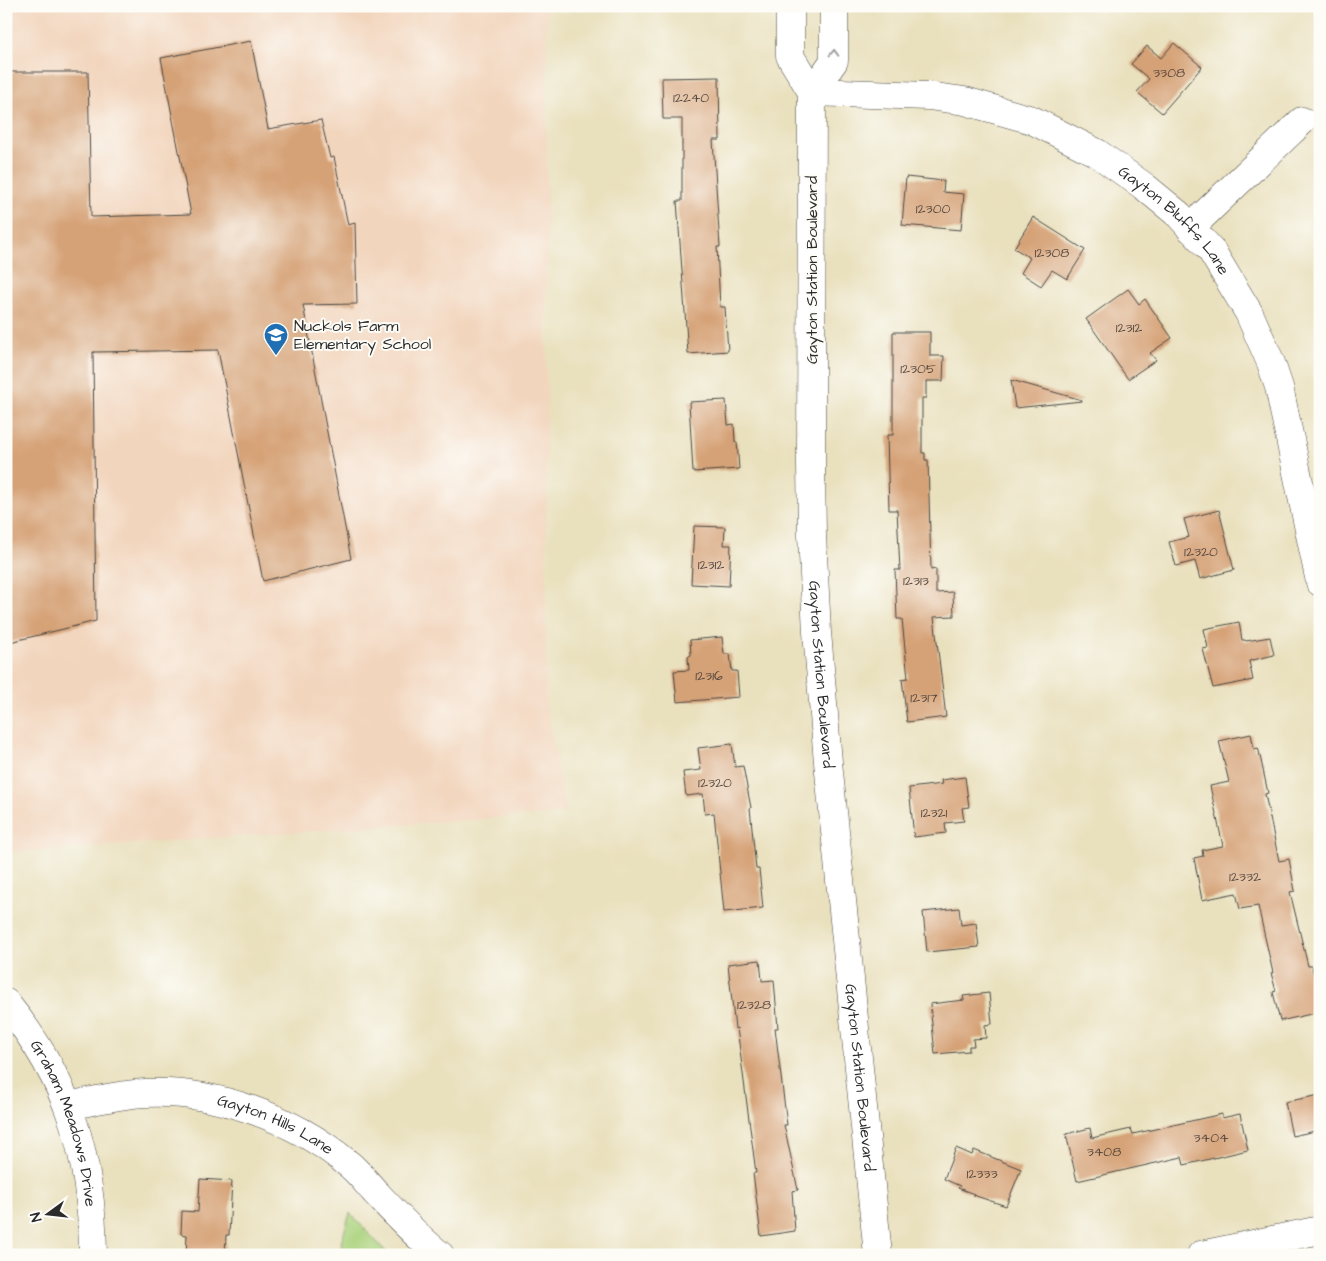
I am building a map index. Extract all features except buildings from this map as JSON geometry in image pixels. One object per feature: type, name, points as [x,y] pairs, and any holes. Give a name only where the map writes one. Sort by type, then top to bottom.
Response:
[{"type":"street","points":[[790,6],[790,56],[812,92],[834,61],[834,6]]},
{"type":"street","name":"Gayton Bluffs Lane","points":[[812,92],[928,96],[965,101],[1032,120],[1097,153],[1145,187],[1179,215],[1211,250],[1249,313],[1272,363],[1279,387],[1320,582]]},
{"type":"street","name":"Gayton Station Boulevard","points":[[812,92],[811,463],[812,536],[817,632],[828,762],[878,1255]]},
{"type":"street","points":[[1190,228],[1302,121]]},
{"type":"street","name":"Graham Meadows Drive","points":[[6,1003],[33,1039],[52,1071],[68,1106],[80,1142],[88,1192],[93,1255]]},
{"type":"street","name":"Gayton Hills Lane","points":[[68,1106],[148,1092],[188,1095],[227,1102],[264,1114],[311,1137],[347,1162],[418,1237],[440,1255]]},
{"type":"street","points":[[1201,1255],[1320,1230]]},
{"type":"shaded area","name":"Nuckols Farm Elementary School","points":[[6,6],[547,6],[546,705],[566,813],[6,853]]},
{"type":"green space","points":[[350,1213],[389,1255],[344,1255],[341,1243]]},
{"type":"place","name":"Nuckols Farm Elementary School","points":[[276,356]]}]
